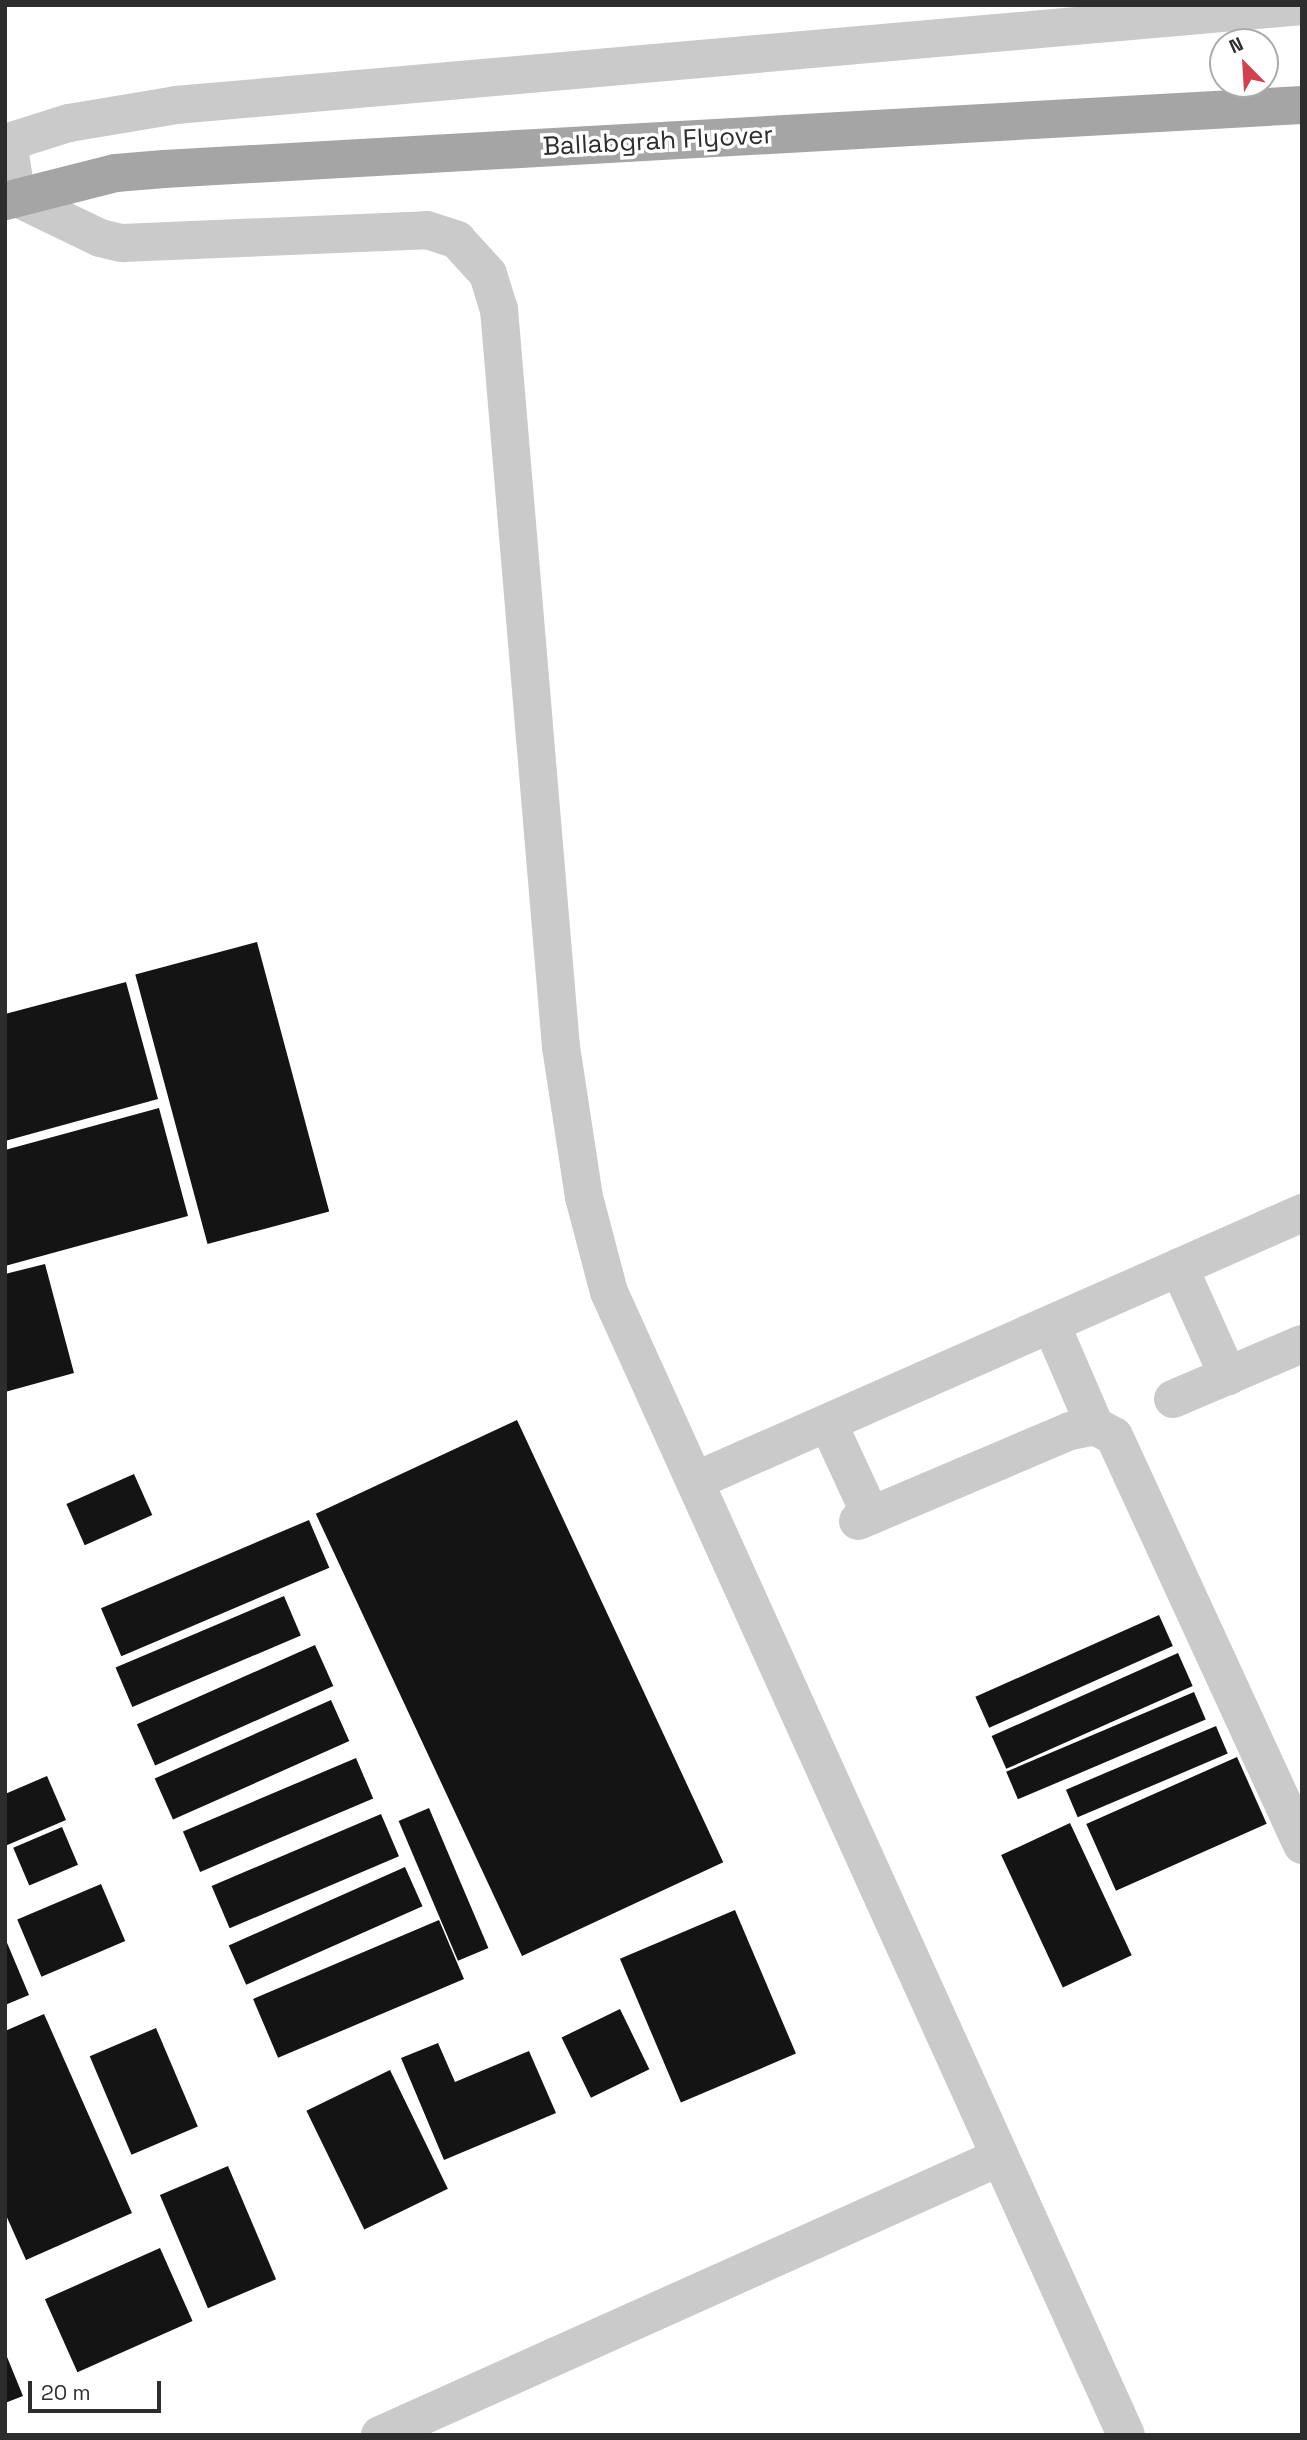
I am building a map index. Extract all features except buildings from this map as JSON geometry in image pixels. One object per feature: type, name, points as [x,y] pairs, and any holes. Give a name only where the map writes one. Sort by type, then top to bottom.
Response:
[{"type":"main road","name":"Ballabgrah Flyover","points":[[11,200],[116,173],[164,169],[1302,105]]},
{"type":"street","points":[[1126,2435],[609,1292],[584,1197],[561,1047],[499,309],[488,274],[457,240],[427,230],[122,243],[11,200],[7,142],[69,123],[176,105],[1302,6]]},
{"type":"street","points":[[695,1481],[1302,1213]]},
{"type":"street","points":[[1179,1267],[1228,1376]]},
{"type":"street","points":[[1051,1324],[1095,1426],[1114,1436],[1302,1845]]},
{"type":"street","points":[[1173,1399],[1302,1344]]},
{"type":"street","points":[[828,1423],[864,1518],[1095,1426]]},
{"type":"street","points":[[380,2435],[1000,2157]]}]
